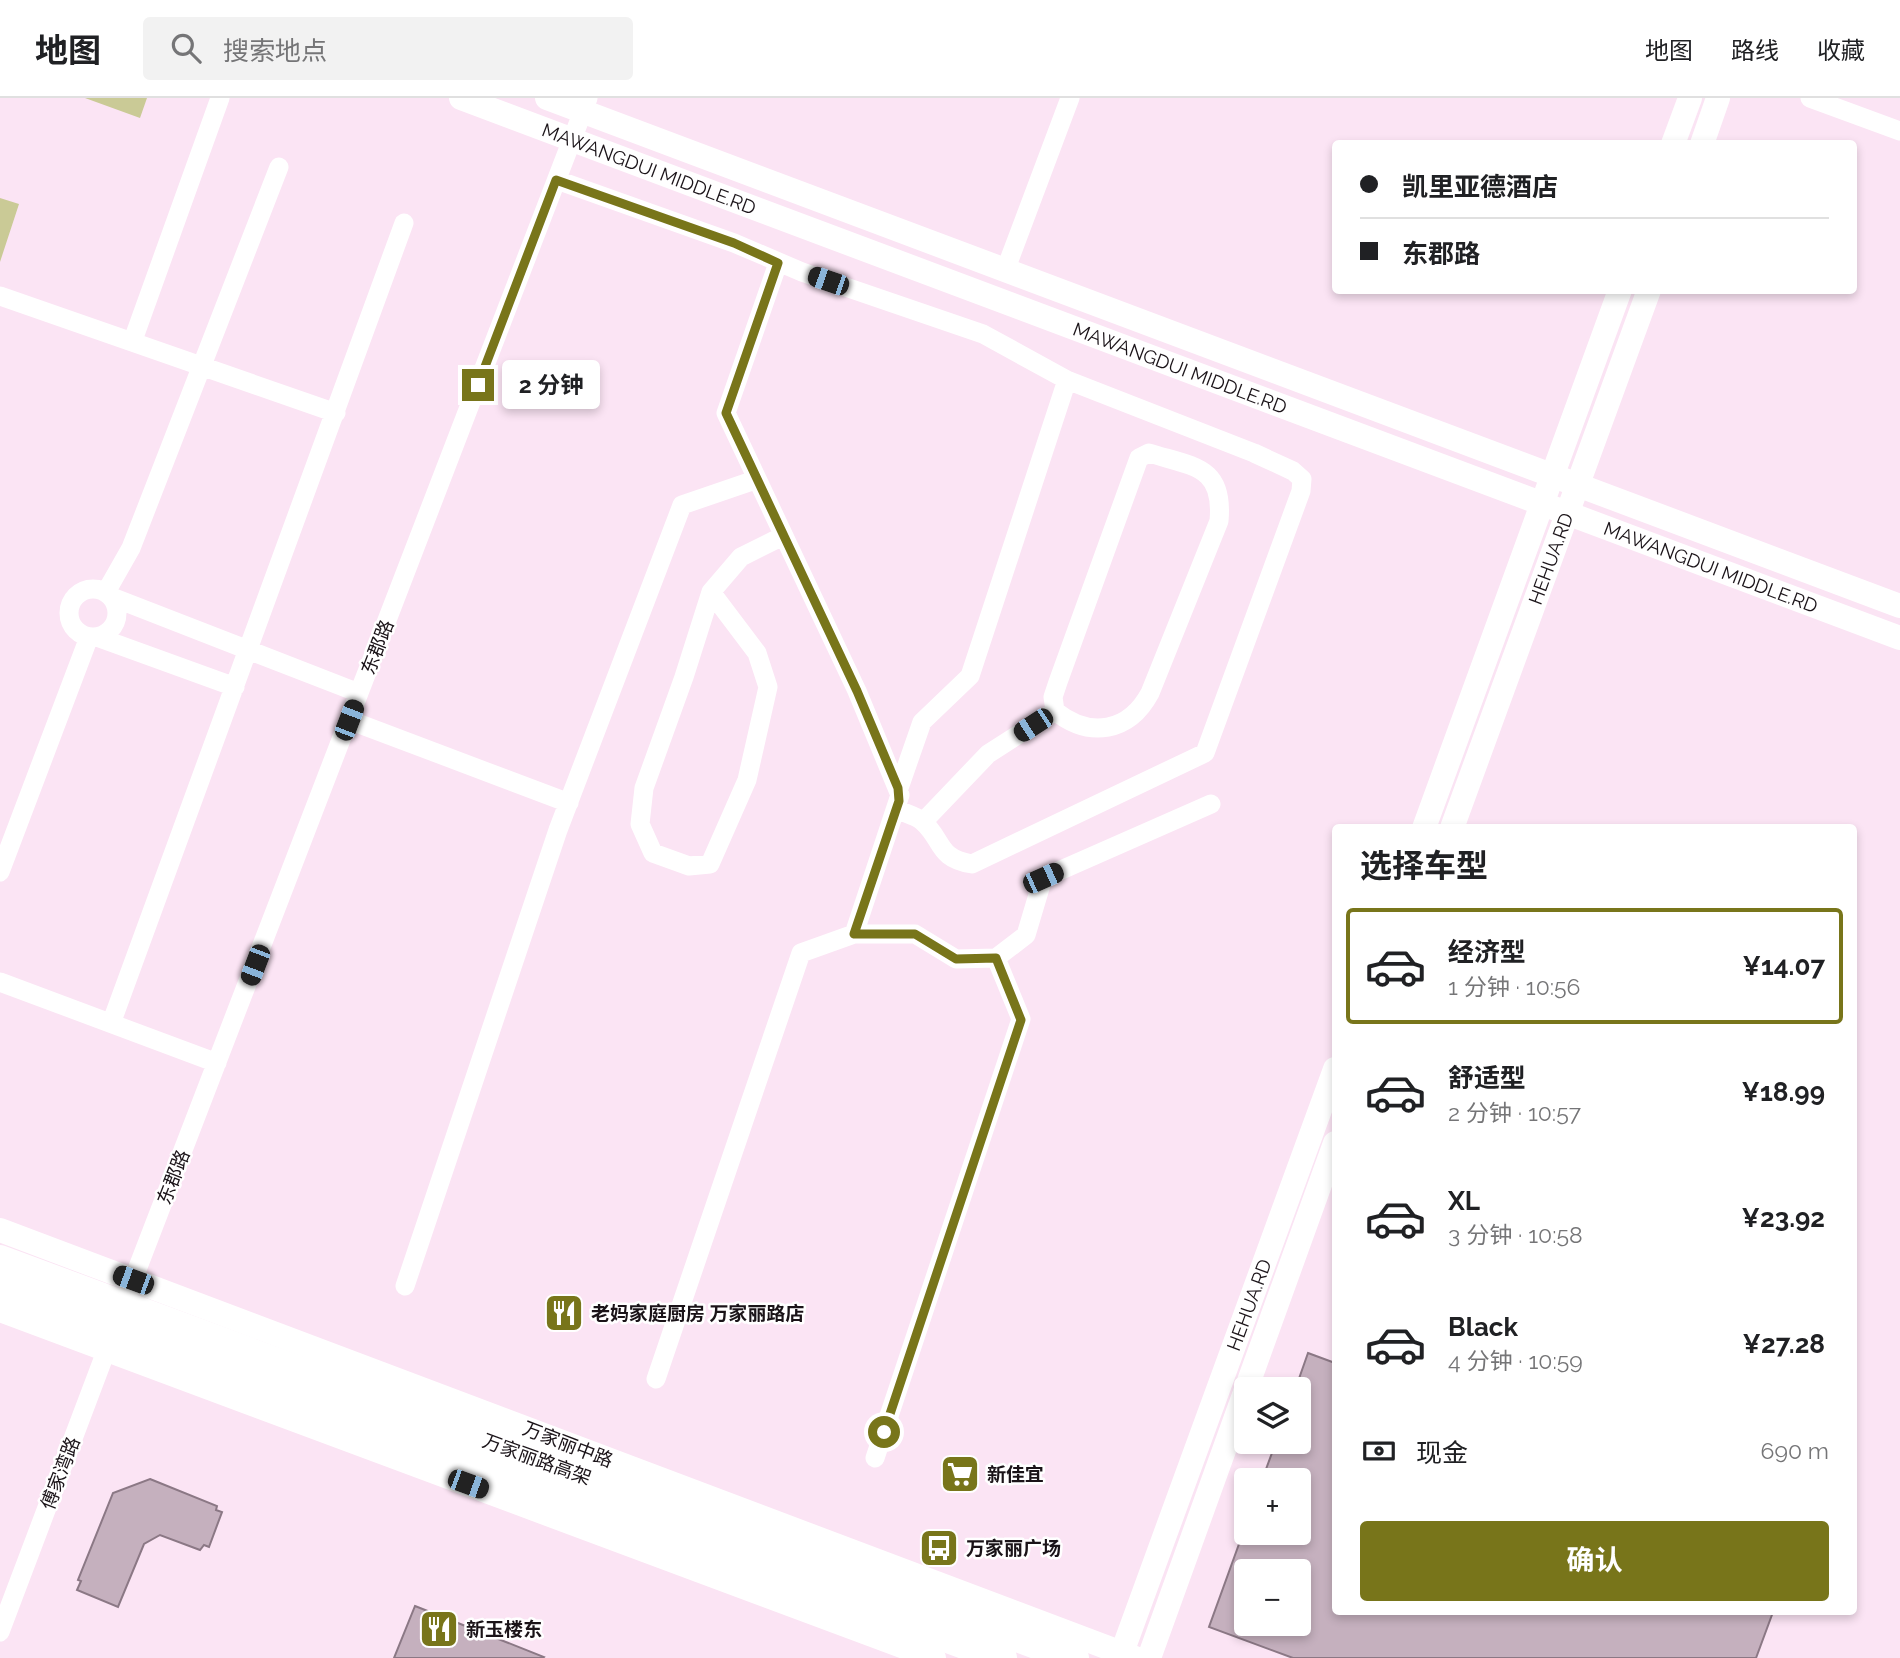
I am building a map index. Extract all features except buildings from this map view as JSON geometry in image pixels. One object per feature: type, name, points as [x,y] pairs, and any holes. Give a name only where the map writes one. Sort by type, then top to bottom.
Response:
[{"type":"highway","name":"万家丽路高架","points":[[0,1260],[1074,1658]]},
{"type":"highway","name":"万家丽路高架","points":[[0,1287],[1002,1658]]},
{"type":"main road","name":"MAWANGDUI MIDDLE.RD","points":[[461,98],[1900,638]]},
{"type":"main road","name":"MAWANGDUI MIDDLE.RD","points":[[547,98],[585,105],[1005,271],[1900,606]]},
{"type":"main road","points":[[1675,140],[1690,98]]},
{"type":"main road","points":[[1703,140],[1718,98]]},
{"type":"main road","name":"HEHUA.RD","points":[[1425,824],[1619,294]]},
{"type":"main road","name":"HEHUA.RD","points":[[1453,824],[1648,294]]},
{"type":"main road","name":"HEHUA.RD","points":[[1126,1656],[1332,1077]]},
{"type":"main road","name":"HEHUA.RD","points":[[1149,1658],[1332,1151]]},
{"type":"main road","name":"万家丽中路","points":[[0,1230],[1126,1656]]},
{"type":"main road","points":[[0,1310],[934,1658]]},
{"type":"street","points":[[133,340],[220,98]]},
{"type":"street","points":[[1005,271],[1070,98]]},
{"type":"street","points":[[1810,98],[1900,131]]},
{"type":"street","name":"东郡路","points":[[120,1314],[585,105]]},
{"type":"street","points":[[109,595],[131,548],[278,167]]},
{"type":"street","points":[[556,180],[734,243],[778,263],[983,334],[1067,380],[1293,471],[1301,479],[1301,491],[1205,754],[972,864],[957,862],[943,853],[923,822],[896,809]]},
{"type":"street","points":[[112,1021],[404,223]]},
{"type":"street","points":[[778,263],[726,413],[898,788]]},
{"type":"street","points":[[0,296],[133,340],[336,413]]},
{"type":"street","points":[[854,934],[896,809],[898,788],[922,722],[970,676],[1067,380]]},
{"type":"street","points":[[1149,453],[1207,473],[1218,491],[1219,521],[1150,694],[1140,712],[1118,726],[1106,728],[1073,722],[1055,711],[1053,698],[1058,682],[1135,464],[1139,458],[1149,453]]},
{"type":"street","points":[[405,1286],[569,803],[682,505],[755,480]]},
{"type":"street","points":[[711,592],[757,653],[768,687],[742,792],[710,864],[689,866],[653,853],[640,824],[644,788],[711,592],[741,557],[783,536]]},
{"type":"street","points":[[235,687],[74,629],[69,613],[70,604],[81,592],[90,589],[359,693]]},
{"type":"street","points":[[93,637],[105,635],[116,622],[116,605],[109,595]]},
{"type":"street","points":[[0,872],[93,637]]},
{"type":"street","points":[[923,822],[988,754],[1055,711]]},
{"type":"street","points":[[349,720],[569,803]]},
{"type":"street","points":[[656,1379],[801,953],[854,934],[915,934],[956,959],[996,958],[1026,935],[1043,878],[1211,804]]},
{"type":"street","points":[[875,1458],[1021,1020],[996,958]]},
{"type":"street","points":[[0,982],[112,1021],[217,1063]]},
{"type":"street","name":"傅家湾路","points":[[0,1632],[120,1314]]},
{"type":"green space","points":[[85,98],[147,98],[140,118]]},
{"type":"green space","points":[[0,198],[19,204],[0,262]]},
{"type":"place","name":"老妈家庭厨房 万家丽路店","points":[[564,1313]]},
{"type":"place","name":"新佳宜","points":[[960,1474]]},
{"type":"place","name":"万家丽广场","points":[[939,1548]]},
{"type":"place","name":"新玉楼东","points":[[439,1629]]},
{"type":"route","points":[[478,385],[556,180],[734,243],[778,263],[726,413],[755,480],[857,691],[900,795],[854,934],[915,934],[956,959],[996,958],[1021,1020],[884,1432]]}]
